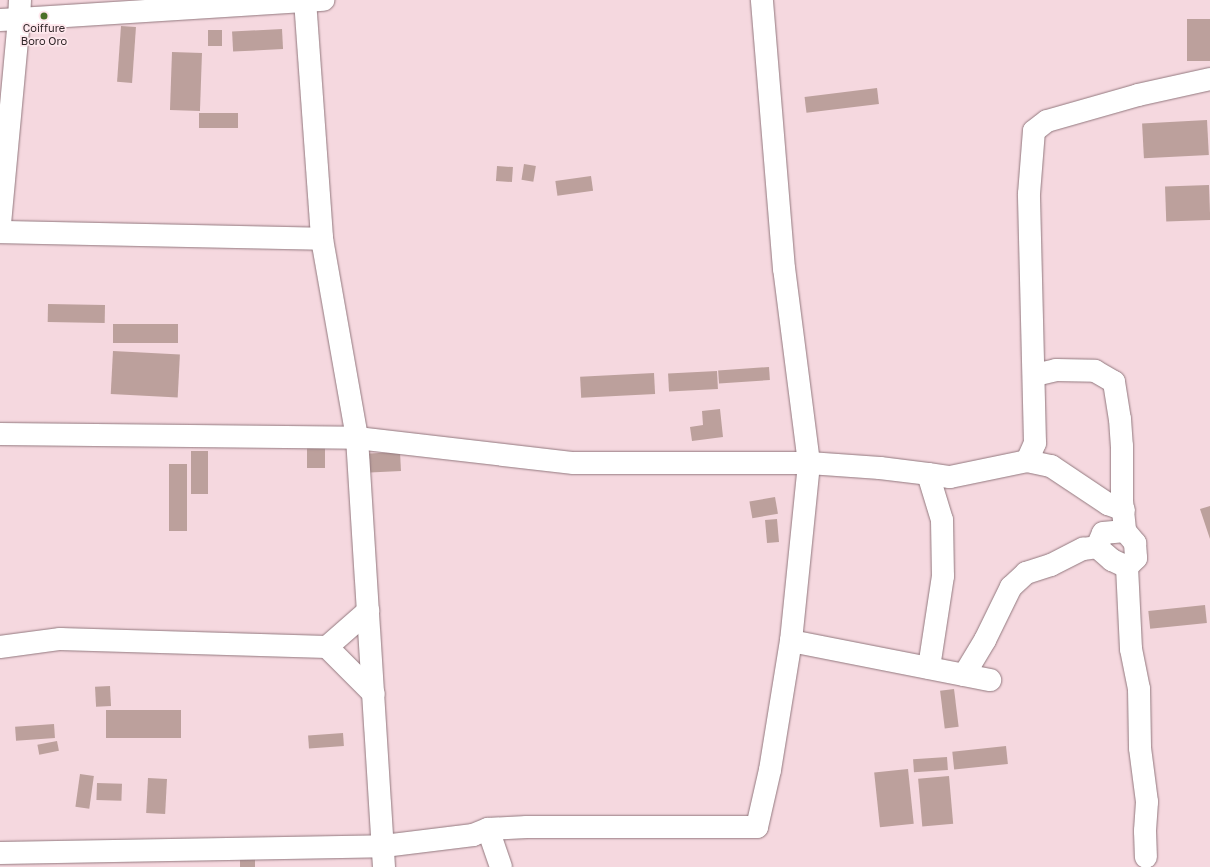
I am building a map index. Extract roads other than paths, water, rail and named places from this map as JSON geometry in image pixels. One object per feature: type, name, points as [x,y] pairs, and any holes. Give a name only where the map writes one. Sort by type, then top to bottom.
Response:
[{"type":"street","points":[[0,853],[384,857],[473,835],[488,829],[527,827],[758,827],[770,770],[791,641],[809,463],[784,269],[762,0]]},
{"type":"street","points":[[0,222],[13,13],[311,1],[322,239],[357,438],[384,857]]},
{"type":"street","points":[[1027,461],[1035,443],[1035,375],[1029,194],[1034,131],[1047,121],[1138,95],[1210,79]]},
{"type":"street","points":[[0,232],[322,239]]},
{"type":"street","points":[[1035,375],[1056,370],[1095,371],[1114,382],[1120,419],[1122,446],[1122,501],[1124,521]]},
{"type":"street","points":[[0,434],[357,438],[574,463],[809,463],[880,468],[950,477],[1027,461],[1051,466],[1108,504],[1124,521],[1135,543],[1136,558],[1127,567],[1131,649],[1139,689],[1140,748],[1147,802],[1145,831],[1146,857]]},
{"type":"street","points":[[928,474],[942,520],[943,576],[930,668]]},
{"type":"street","points":[[1097,547],[1103,533],[1124,521]]},
{"type":"street","points":[[964,674],[985,640],[1011,587],[1026,573],[1051,565],[1083,548],[1097,547],[1112,560],[1127,567]]},
{"type":"street","points":[[327,647],[368,610]]},
{"type":"street","points":[[0,647],[60,638],[327,647],[374,694]]},
{"type":"street","points":[[791,641],[990,680]]},
{"type":"street","points":[[488,829],[501,867]]},
{"type":"place","name":"Coiffure Boro Oro","points":[[44,16]]}]
